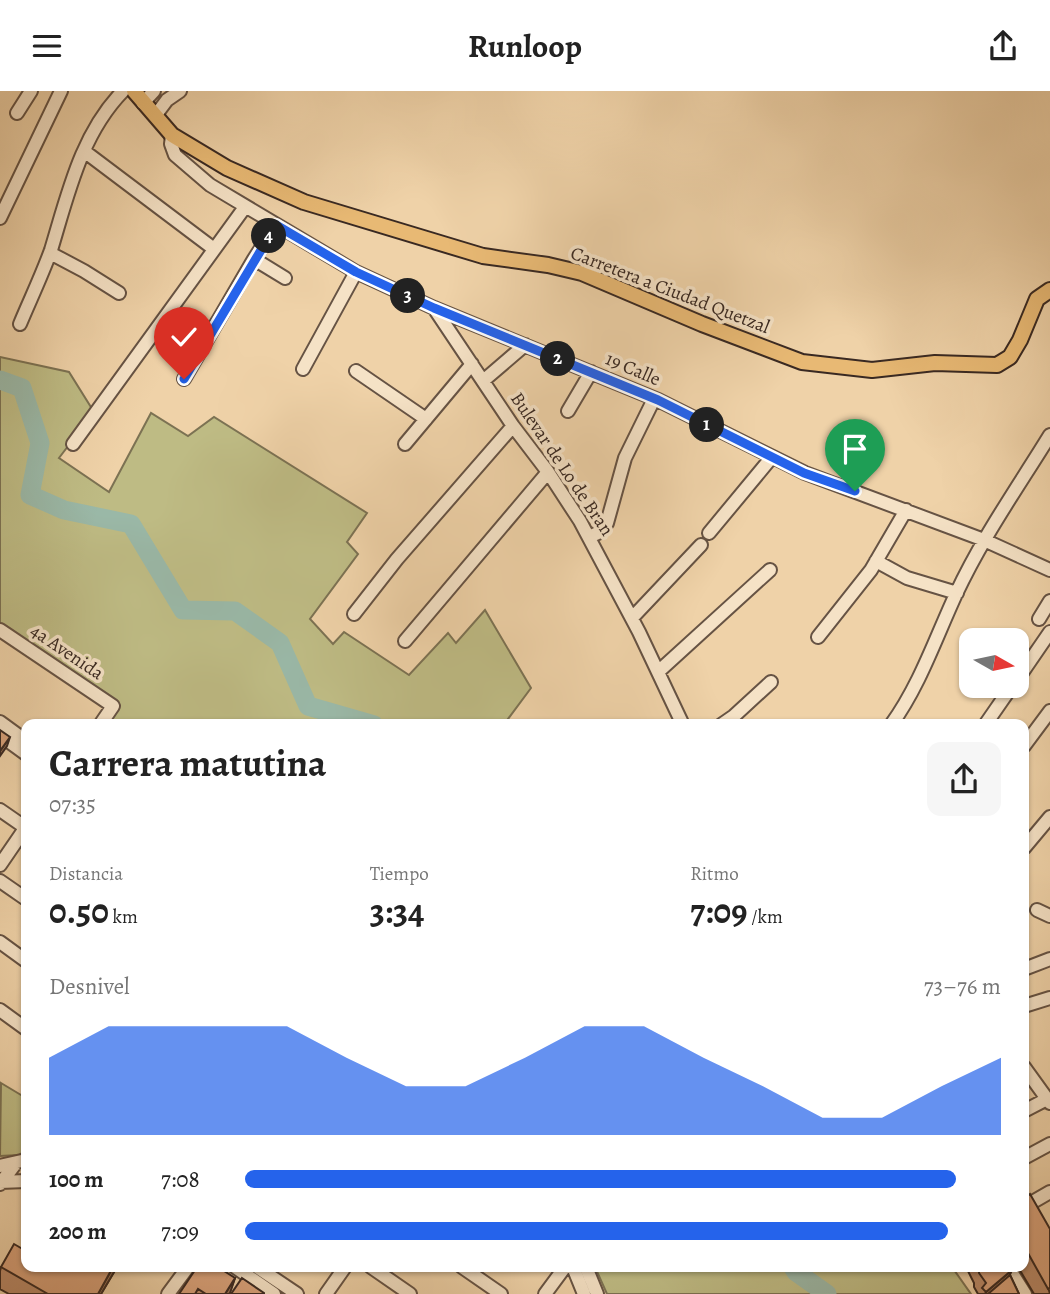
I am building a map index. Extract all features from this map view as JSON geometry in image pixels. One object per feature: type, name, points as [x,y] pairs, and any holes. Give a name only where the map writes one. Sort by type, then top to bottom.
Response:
[{"type":"main road","name":"19 Calle","points":[[134,91],[172,135]]},
{"type":"main road","name":"Carretera a Ciudad Quetzal","points":[[172,135],[227,168],[304,202],[483,256],[548,265],[582,273],[702,324],[802,362],[872,370],[935,363],[997,365],[1010,357],[1037,299],[1050,290]]},
{"type":"street","points":[[18,114],[31,91]]},
{"type":"street","points":[[0,218],[61,91]]},
{"type":"street","points":[[20,324],[50,253],[68,189],[84,151],[102,115],[123,91]]},
{"type":"street","points":[[143,103],[154,91]]},
{"type":"street","points":[[155,116],[167,100],[180,91]]},
{"type":"street","name":"19 Calle","points":[[172,135],[171,144],[175,155],[189,169],[245,207],[356,272],[434,308],[654,398],[804,473],[1048,565]]},
{"type":"street","points":[[84,151],[214,249]]},
{"type":"street","points":[[73,444],[245,207]]},
{"type":"street","points":[[184,379],[276,225]]},
{"type":"street","points":[[50,253],[119,293]]},
{"type":"street","points":[[254,259],[285,278]]},
{"type":"street","points":[[303,369],[356,272]]},
{"type":"street","name":"Bulevar de Lo de Bran","points":[[434,308],[513,426],[548,472],[589,537],[632,618],[680,719]]},
{"type":"street","points":[[483,381],[525,345]]},
{"type":"street","points":[[405,444],[472,365]]},
{"type":"street","points":[[356,371],[426,419]]},
{"type":"street","points":[[568,411],[591,373]]},
{"type":"street","points":[[589,537],[600,532],[607,523],[625,458],[654,398]]},
{"type":"street","points":[[354,614],[397,559],[513,426]]},
{"type":"street","points":[[894,719],[933,650],[957,593],[984,540],[1050,435]]},
{"type":"street","points":[[709,533],[772,457]]},
{"type":"street","points":[[405,641],[548,472]]},
{"type":"street","points":[[818,637],[876,561],[906,510]]},
{"type":"street","points":[[632,618],[701,545]]},
{"type":"street","points":[[876,561],[907,578],[957,593]]},
{"type":"street","points":[[658,672],[770,570]]},
{"type":"street","points":[[1039,619],[1050,601]]},
{"type":"street","name":"4a Avenida","points":[[0,630],[113,706],[104,719]]},
{"type":"street","points":[[1029,663],[1050,632]]},
{"type":"street","points":[[730,719],[771,682]]},
{"type":"street","points":[[989,719],[1004,698]]},
{"type":"street","points":[[1029,738],[1050,711]]},
{"type":"street","points":[[0,722],[21,737]]},
{"type":"street","points":[[0,735],[21,750]]},
{"type":"street","points":[[0,810],[21,824]]},
{"type":"street","points":[[1029,842],[1050,817]]},
{"type":"street","points":[[0,865],[21,834]]},
{"type":"street","points":[[0,881],[21,896]]},
{"type":"street","points":[[1037,910],[1050,916]]},
{"type":"street","points":[[0,943],[21,958]]},
{"type":"street","points":[[1029,967],[1050,959]]},
{"type":"street","points":[[1029,1004],[1050,998]]},
{"type":"street","points":[[0,1010],[21,1025]]},
{"type":"street","points":[[1029,1074],[1049,1101],[1029,1109]]},
{"type":"street","points":[[1029,1155],[1050,1144]]},
{"type":"street","points":[[0,1166],[21,1161]]},
{"type":"street","points":[[1,1183],[21,1161]]},
{"type":"street","points":[[1,1183],[21,1181]]},
{"type":"street","points":[[1029,1206],[1050,1192]]},
{"type":"street","points":[[168,1294],[184,1272]]},
{"type":"street","points":[[242,1272],[274,1294]]},
{"type":"street","points":[[264,1272],[297,1294]]},
{"type":"street","points":[[326,1294],[341,1272]]},
{"type":"street","points":[[378,1272],[410,1294]]},
{"type":"street","points":[[469,1272],[501,1294]]},
{"type":"street","points":[[545,1294],[562,1272]]},
{"type":"street","points":[[568,1272],[584,1294]]},
{"type":"street","points":[[588,1272],[597,1294]]},
{"type":"street","points":[[1011,1272],[1025,1294]]},
{"type":"shaded area","points":[[0,357],[69,372],[94,412],[59,458],[109,492],[151,413],[188,436],[214,417],[367,513],[347,542],[358,554],[310,619],[333,644],[344,632],[409,675],[448,633],[456,643],[485,610],[531,688],[508,719],[110,719],[118,703],[0,625]]},
{"type":"shaded area","points":[[1,1083],[21,1095],[21,1154],[0,1156]]},
{"type":"shaded area","points":[[597,1272],[956,1272],[971,1294],[607,1294]]},
{"type":"building","points":[[0,730],[10,737],[0,751]]},
{"type":"building","points":[[1029,1195],[1050,1229],[1048,1289],[1029,1255]]},
{"type":"building","points":[[14,1244],[21,1248],[21,1272],[110,1272],[98,1294],[48,1294],[1,1267]]},
{"type":"building","points":[[194,1272],[226,1272],[235,1278],[225,1294],[206,1294],[198,1289],[195,1294],[179,1294]]},
{"type":"building","points":[[1010,1272],[986,1292],[982,1288],[986,1283],[979,1273]]},
{"type":"building","points":[[1010,1275],[1019,1294],[988,1294]]},
{"type":"building","points":[[242,1278],[264,1293],[264,1294],[231,1294]]},
{"type":"waterway","points":[[0,380],[22,388],[40,443],[30,495],[64,510],[131,524],[183,610],[235,611],[280,643],[308,706],[353,719]]},
{"type":"waterway","points":[[796,1272],[827,1294]]},
{"type":"route","points":[[184,379],[276,225],[356,272],[434,308],[658,400],[804,473],[855,491]]}]
